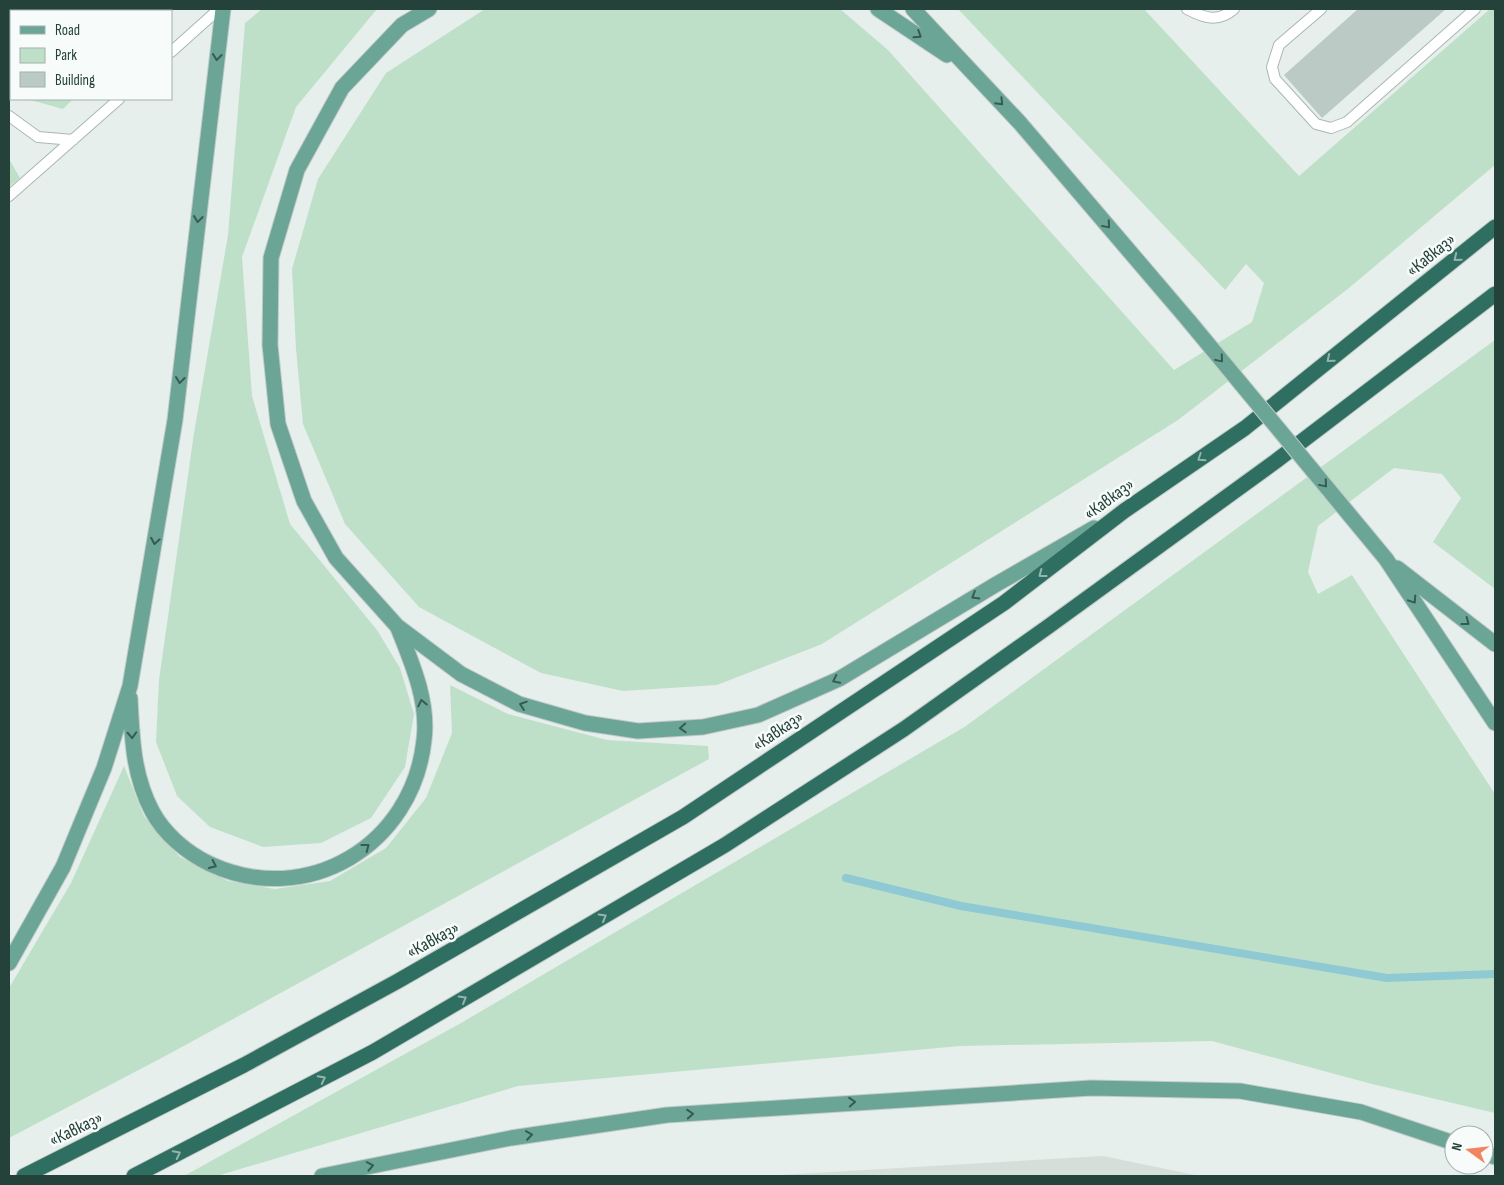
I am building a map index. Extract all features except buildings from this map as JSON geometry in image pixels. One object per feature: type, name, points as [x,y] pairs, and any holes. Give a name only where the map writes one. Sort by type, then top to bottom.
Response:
[{"type":"highway","name":"«Кавказ»","points":[[24,1176],[244,1065],[390,986],[683,817],[1004,603],[1124,511],[1245,428],[1495,227]]},
{"type":"highway","points":[[134,1176],[373,1052],[725,845],[904,729],[1276,461],[1495,294]]},
{"type":"main road","points":[[9,963],[63,867],[104,768],[130,686],[175,420],[221,9]]},
{"type":"main road","points":[[428,9],[402,25],[342,88],[297,170],[271,258],[270,345],[278,424],[304,501],[336,558],[397,626],[460,674],[518,704],[585,723],[638,731],[703,727],[758,715],[839,679],[995,584],[1124,511]]},
{"type":"main road","points":[[878,9],[967,67]]},
{"type":"main road","points":[[913,9],[1020,123],[1189,321],[1386,560],[1495,723]]},
{"type":"main road","points":[[1386,560],[1495,644]]},
{"type":"main road","points":[[130,686],[133,753],[140,785],[153,813],[179,844],[200,859],[222,869],[255,877],[287,879],[325,872],[349,859],[379,837],[394,819],[410,793],[419,768],[424,740],[425,715],[413,664],[397,626]]},
{"type":"main road","points":[[322,1176],[511,1138],[667,1115],[1090,1088],[1240,1091],[1362,1112],[1444,1140]]},
{"type":"lane","points":[[172,51],[221,9]]},
{"type":"lane","points":[[1187,9],[1205,18],[1228,14],[1234,9]]},
{"type":"lane","points":[[1321,9],[1280,45],[1272,66],[1275,78],[1316,124],[1331,128],[1348,122],[1475,9]]},
{"type":"lane","points":[[9,196],[118,100]]},
{"type":"lane","points":[[9,116],[38,137],[73,140]]},
{"type":"shaded area","points":[[1103,1156],[1200,1176],[760,1176]]},
{"type":"green space","points":[[9,9],[157,9],[10,10],[10,80]]},
{"type":"green space","points":[[262,9],[377,9],[296,107],[242,257],[252,396],[290,524],[377,630],[400,668],[414,714],[405,767],[371,818],[321,843],[263,847],[210,827],[177,796],[156,742],[159,680],[194,433],[228,235],[245,23]]},
{"type":"green space","points":[[485,9],[840,9],[888,50],[1174,370],[1252,322],[1264,283],[1246,264],[1225,290],[958,9],[1144,9],[1299,176],[1490,9],[1495,9],[1495,165],[1349,288],[1178,420],[822,644],[717,685],[623,691],[541,673],[419,607],[345,524],[303,424],[296,349],[292,269],[318,179],[386,73]]},
{"type":"green space","points":[[31,100],[72,100],[63,109]]},
{"type":"green space","points":[[9,159],[20,178],[9,187]]},
{"type":"green space","points":[[1495,340],[1495,589],[1433,542],[1461,498],[1442,474],[1394,468],[1318,526],[1308,572],[1318,594],[1352,575],[1495,794],[1495,1113],[1372,1084],[1212,1041],[960,1046],[518,1086],[217,1176],[184,1176],[461,1023],[966,726]]},
{"type":"green space","points":[[450,685],[508,714],[607,740],[708,746],[709,759],[169,1054],[9,1138],[9,988],[71,883],[124,766],[144,816],[180,857],[228,881],[275,889],[330,881],[386,848],[426,798],[452,733]]},
{"type":"waterway","points":[[846,878],[961,906],[1387,978],[1495,974]]}]
